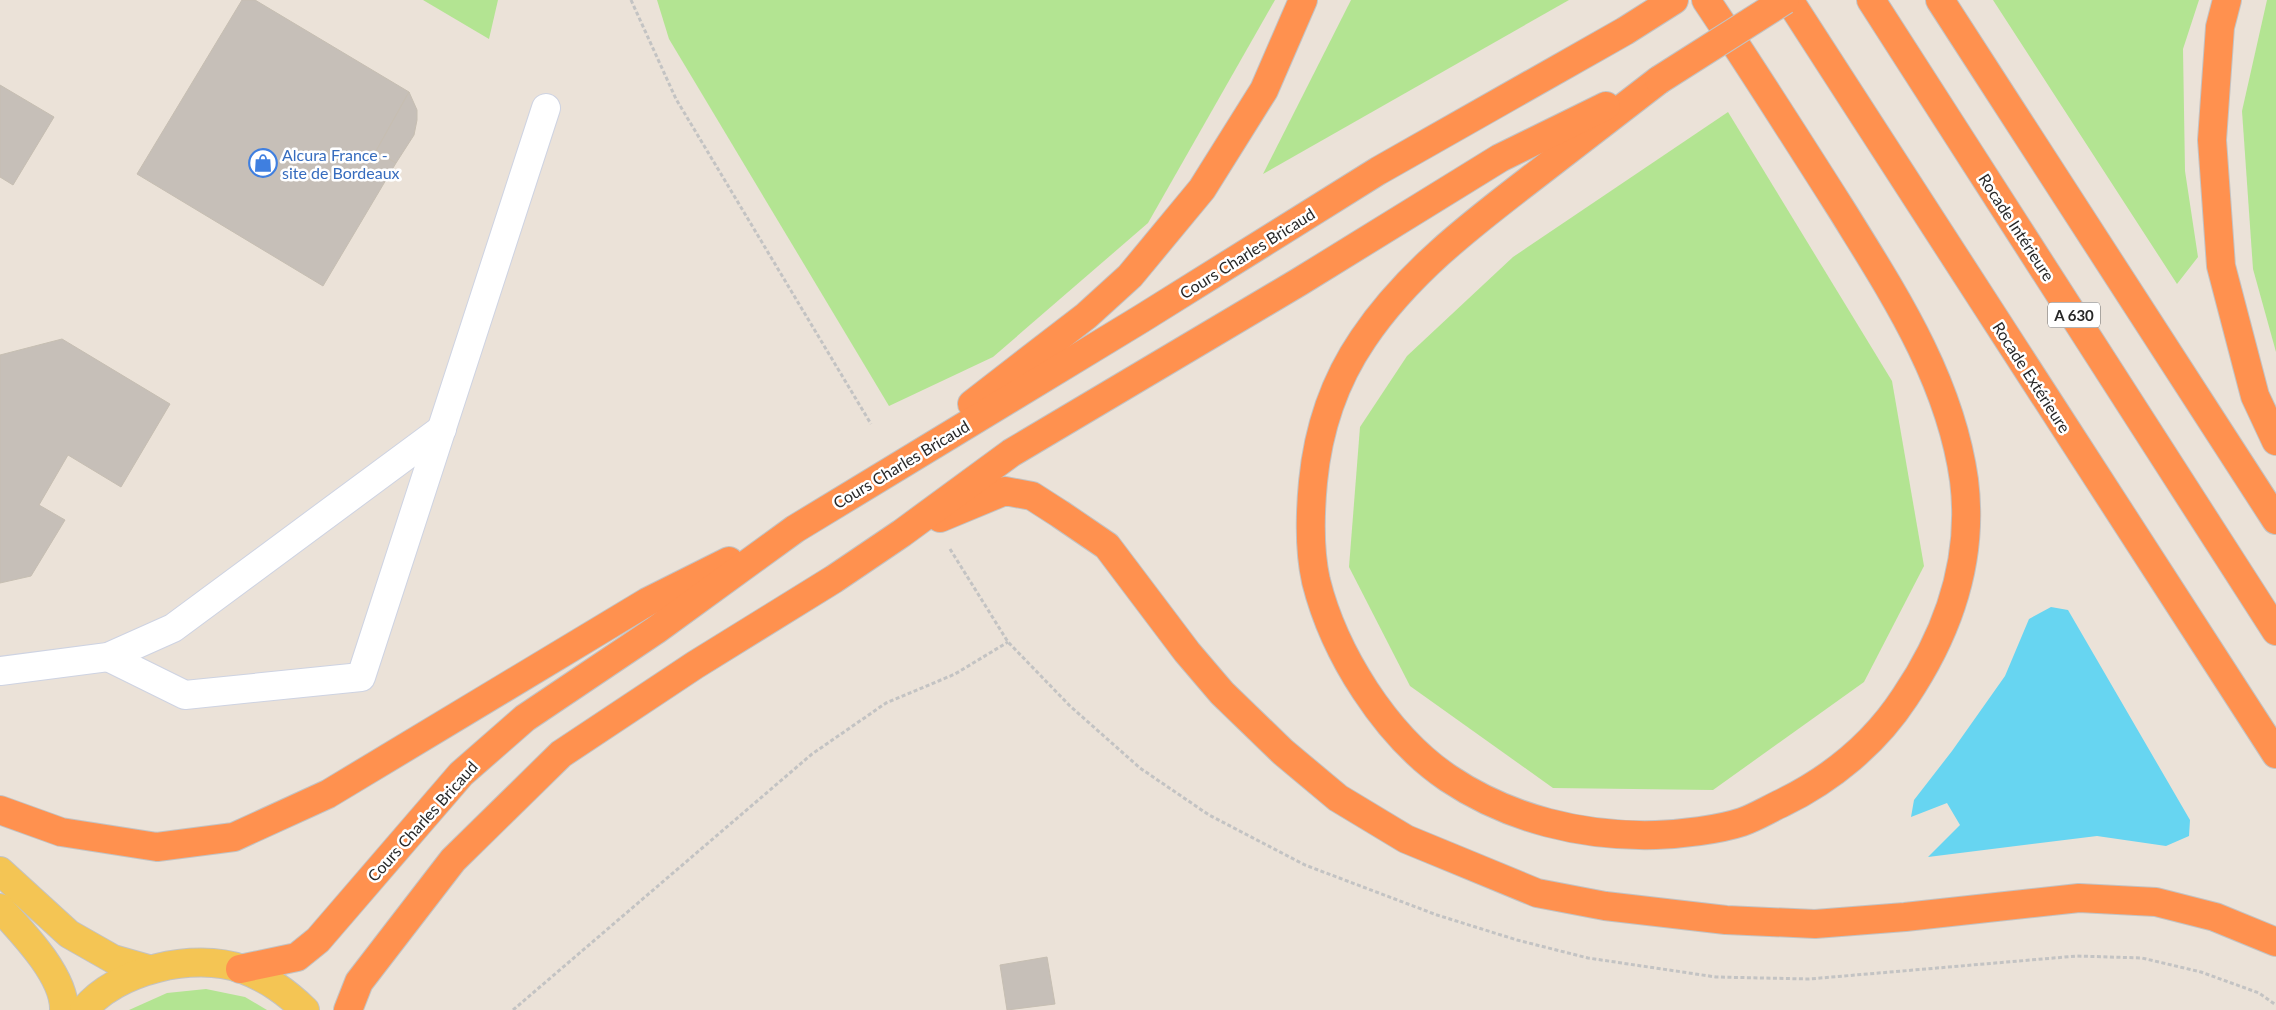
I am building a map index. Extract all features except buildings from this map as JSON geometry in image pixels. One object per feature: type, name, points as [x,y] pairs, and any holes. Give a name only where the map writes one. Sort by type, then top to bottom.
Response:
[{"type":"highway","points":[[868,484],[1086,316],[1130,276],[1202,188],[1218,164],[1264,90],[1303,0]]},
{"type":"highway","name":"Cours Charles Bricaud","points":[[240,969],[297,957],[318,940],[460,774],[525,718],[656,630],[795,528],[1133,324],[1378,172],[1625,31],[1674,0]]},
{"type":"highway","points":[[1706,0],[1772,100],[1902,307],[1932,368],[1952,422],[1964,483],[1964,545],[1952,607],[1928,663],[1894,714],[1851,760],[1800,794],[1741,822],[1674,834],[1622,836],[1559,827],[1501,807],[1446,777],[1400,736],[1361,686],[1334,634],[1315,577],[1310,510],[1316,450],[1332,392],[1363,338],[1402,291],[1446,246],[1658,80],[1785,0]]},
{"type":"highway","name":"Rocade Extérieure","points":[[1790,0],[2276,754]]},
{"type":"highway","name":"Rocade Intérieure","points":[[1871,0],[2276,631]]},
{"type":"highway","points":[[1940,0],[2276,520]]},
{"type":"highway","points":[[2227,0],[2220,27],[2212,140],[2222,266],[2255,396],[2276,441]]},
{"type":"highway","points":[[348,1010],[359,982],[453,860],[561,754],[902,533],[1011,453],[1299,282],[1500,158],[1658,80]]},
{"type":"highway","points":[[902,533],[1005,491],[1032,496],[1107,546],[1187,652],[1222,693],[1283,752],[1338,798],[1406,839],[1537,893],[1605,906],[1717,919],[1815,924],[1905,917],[2078,898],[2156,902],[2215,917],[2276,942]]},
{"type":"highway","points":[[0,810],[61,832],[157,847],[234,837],[328,794],[647,602],[795,528]]},
{"type":"main road","points":[[0,871],[69,934],[113,959],[148,969]]},
{"type":"main road","points":[[0,908],[27,938],[50,970],[64,1001],[64,1010]]},
{"type":"main road","points":[[84,1010],[115,984],[148,969],[194,962],[240,969],[282,988],[305,1010]]},
{"type":"lane","points":[[108,656],[185,695],[361,677],[546,108]]},
{"type":"lane","points":[[0,671],[108,656],[174,628],[442,429]]},
{"type":"path","points":[[631,0],[676,99],[871,424]]},
{"type":"path","points":[[512,1010],[812,754],[886,703],[955,674],[1008,642]]},
{"type":"green space","points":[[423,0],[498,0],[489,39]]},
{"type":"green space","points":[[657,0],[1275,0],[1148,223],[993,357],[889,406],[669,39]]},
{"type":"green space","points":[[1351,0],[1569,0],[1263,174]]},
{"type":"green space","points":[[1993,0],[2199,0],[2183,49],[2185,171],[2198,257],[2177,284]]},
{"type":"green space","points":[[2267,0],[2276,0],[2276,352],[2253,269],[2242,111]]},
{"type":"green space","points":[[1728,112],[1892,381],[1924,566],[1864,682],[1713,790],[1553,788],[1410,686],[1349,567],[1360,427],[1407,356],[1513,257]]},
{"type":"green space","points":[[206,989],[245,997],[267,1010],[129,1010],[167,993]]},
{"type":"water","points":[[2051,607],[2068,610],[2190,820],[2189,836],[2166,846],[2097,836],[1928,857],[1960,825],[1947,803],[1911,817],[1914,800],[1952,751],[2005,676],[2029,619]]},
{"type":"place","name":"Alcura France - site de Bordeaux","points":[[263,163]]}]
